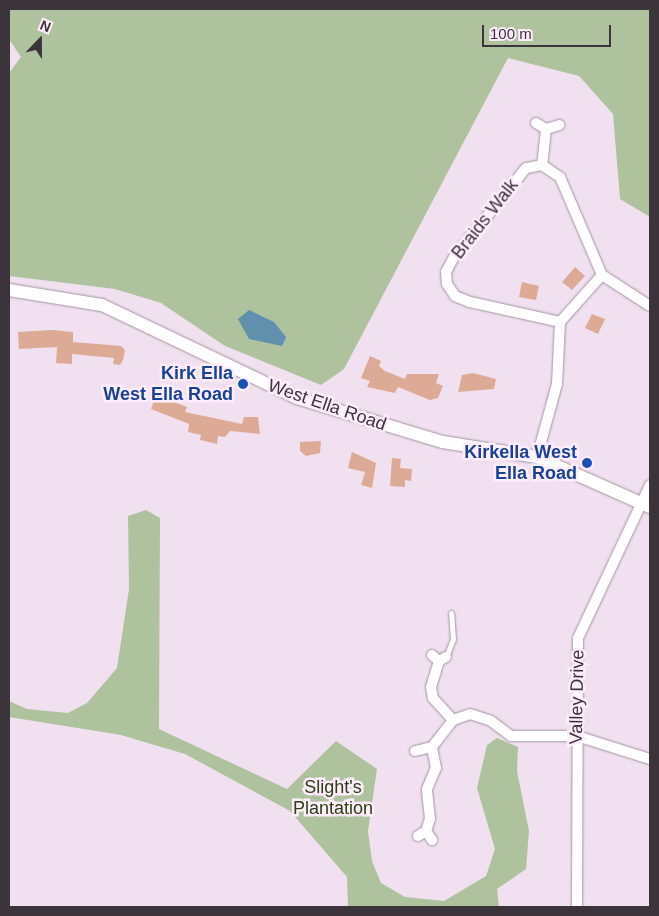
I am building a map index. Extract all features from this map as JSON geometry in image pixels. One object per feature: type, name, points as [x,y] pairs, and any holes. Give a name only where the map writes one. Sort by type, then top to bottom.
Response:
[{"type":"street","points":[[536,123],[546,129],[559,125]]},
{"type":"street","points":[[546,129],[542,166],[560,177],[602,276],[650,306]]},
{"type":"street","name":"Braids Walk","points":[[542,166],[526,168],[454,257],[446,272],[447,284],[455,296],[470,302],[560,322]]},
{"type":"street","points":[[537,457],[557,384],[560,322],[602,276]]},
{"type":"street","name":"West Ella Road","points":[[9,290],[102,305],[297,398],[442,442],[537,457],[646,504]]},
{"type":"street","name":"Valley Drive","points":[[577,907],[576,736],[578,638],[646,504],[650,485]]},
{"type":"street","points":[[439,658],[431,687],[433,698],[453,720]]},
{"type":"street","points":[[415,751],[432,747],[453,720],[470,714],[492,721],[511,736],[576,736],[650,759]]},
{"type":"street","points":[[426,836],[430,819],[427,789],[436,768],[432,747]]},
{"type":"lane","points":[[439,658],[452,640],[451,613]]},
{"type":"green space","points":[[9,9],[650,9],[650,217],[620,199],[613,114],[579,76],[508,58],[344,369],[321,385],[225,346],[161,303],[115,289],[9,276],[9,73],[21,57],[9,39]]},
{"type":"green space","name":"Slight's Plantation","points":[[146,510],[160,518],[159,729],[287,789],[336,741],[377,769],[368,831],[372,861],[381,883],[405,897],[444,901],[486,876],[495,849],[477,788],[487,745],[497,738],[518,747],[517,771],[529,831],[526,869],[497,889],[499,907],[348,907],[347,877],[290,811],[185,754],[121,735],[9,717],[9,701],[27,709],[68,713],[87,703],[117,668],[129,589],[128,516]]},
{"type":"water","points":[[249,310],[274,322],[286,337],[282,346],[249,339],[238,319]]},
{"type":"building","points":[[575,267],[585,276],[572,290],[562,282]]},
{"type":"building","points":[[522,282],[539,286],[536,300],[519,297]]},
{"type":"building","points":[[592,314],[605,319],[598,334],[585,328]]},
{"type":"building","points":[[52,330],[73,332],[73,342],[121,346],[125,350],[123,360],[120,365],[113,364],[114,358],[72,354],[72,364],[56,363],[57,347],[19,349],[18,332]]},
{"type":"building","points":[[370,356],[381,361],[379,366],[385,371],[405,379],[407,374],[439,374],[436,383],[443,386],[438,398],[430,400],[398,387],[395,393],[367,387],[370,381],[361,378]]},
{"type":"building","points":[[473,373],[496,379],[494,389],[458,392],[462,375]]},
{"type":"building","points":[[156,395],[187,407],[185,412],[242,424],[244,417],[258,417],[260,434],[230,431],[225,437],[218,436],[217,444],[200,440],[201,435],[188,432],[189,424],[151,409]]},
{"type":"building","points":[[321,441],[320,453],[306,456],[300,451],[300,442]]},
{"type":"building","points":[[352,452],[376,463],[372,488],[361,485],[365,472],[348,468]]},
{"type":"building","points":[[392,458],[401,459],[400,468],[412,469],[411,481],[405,480],[405,487],[390,486]]},
{"type":"place","name":"Kirk Ella West Ella Road","points":[[243,384]]},
{"type":"place","name":"Kirkella West Ella Road","points":[[587,463]]}]
